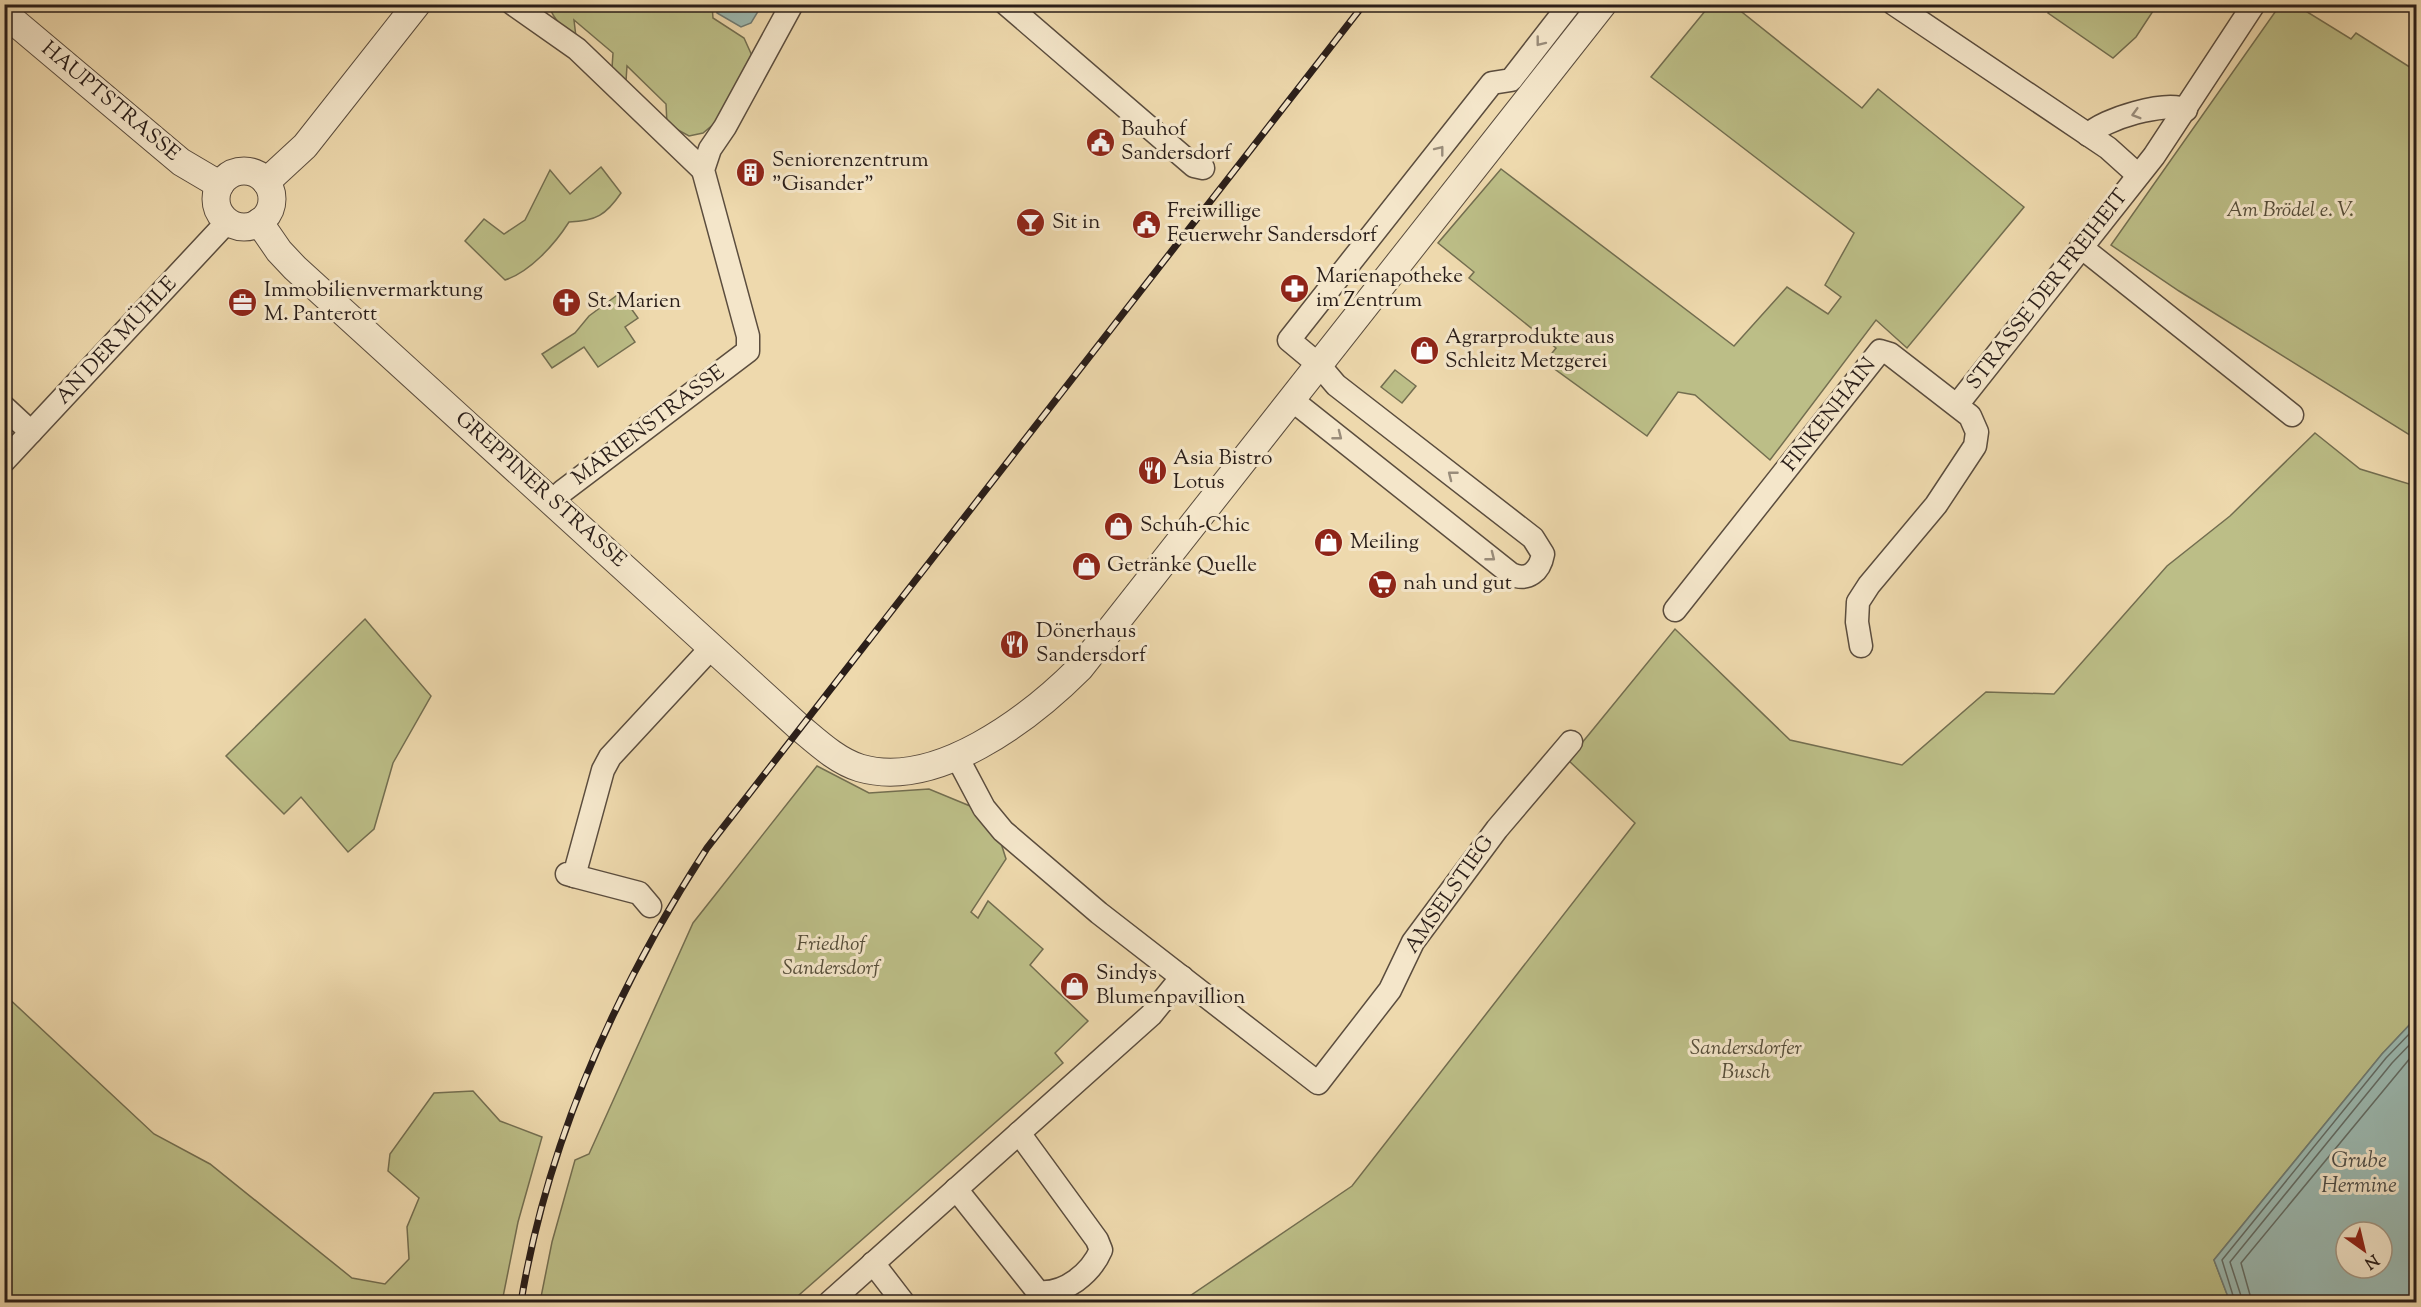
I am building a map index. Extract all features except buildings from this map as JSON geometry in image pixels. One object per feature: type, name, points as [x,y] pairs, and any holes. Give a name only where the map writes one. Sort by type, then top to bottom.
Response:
[{"type":"street","points":[[266,182],[315,135],[417,4]]},
{"type":"street","points":[[513,4],[578,49],[703,170],[710,148],[725,127],[792,4]]},
{"type":"street","points":[[1006,4],[1185,159],[1194,166],[1203,168]]},
{"type":"street","points":[[1292,400],[1511,574],[1520,578],[1535,571],[1542,563],[1543,554],[1533,538],[1336,385],[1319,365],[1289,340],[1492,83],[1511,80],[1570,4]]},
{"type":"street","name":"GREPPINER STRASSE","points":[[259,222],[279,251],[295,268],[799,728],[829,751],[857,767],[889,773],[923,769],[956,755],[1020,720],[1042,704],[1080,668],[1603,4]]},
{"type":"street","points":[[1894,4],[2108,148],[2138,175]]},
{"type":"street","name":"STRASSE DER FREIHEIT","points":[[1957,405],[2138,175],[2186,110],[2254,4]]},
{"type":"street","name":"HAUPTSTRASSE","points":[[4,13],[181,162],[220,185]]},
{"type":"street","points":[[1511,80],[1517,94],[1526,103]]},
{"type":"street","points":[[2088,135],[2102,125],[2155,108],[2177,105],[2186,110]]},
{"type":"street","name":"MARIENSTRASSE","points":[[553,502],[563,490],[748,351],[748,336],[703,170]]},
{"type":"street","points":[[242,171],[256,174],[266,182],[270,190],[271,203],[268,212],[259,222],[246,226],[228,221],[217,205],[220,185],[230,175],[242,171]]},
{"type":"street","points":[[1404,196],[1433,220]]},
{"type":"street","name":"AN DER MÜHLE","points":[[4,460],[228,221]]},
{"type":"street","points":[[2081,247],[2292,415]]},
{"type":"street","name":"FINKENHAIN","points":[[1675,610],[1880,351],[1890,354],[1957,405],[1970,416],[1977,432],[1975,446],[1936,505],[1869,585],[1858,602],[1857,622],[1861,646]]},
{"type":"street","points":[[4,407],[31,432]]},
{"type":"street","points":[[650,906],[639,893],[570,875],[603,770],[610,757],[712,647]]},
{"type":"street","name":"AMSELSTIEG","points":[[1182,977],[1318,1083],[1390,990],[1413,942],[1497,830],[1571,742]]},
{"type":"street","points":[[830,1302],[1151,1016],[1182,977],[1100,913],[1003,831],[984,808],[956,755]]},
{"type":"street","points":[[956,1189],[1038,1292],[1052,1293],[1094,1266],[1101,1250],[1097,1240],[1019,1132]]},
{"type":"street","points":[[873,1263],[903,1302]]},
{"type":"green space","points":[[552,4],[712,5],[713,18],[744,38],[753,58],[715,123],[703,133],[689,136],[667,124],[666,104],[627,66],[626,81],[612,68],[613,53],[574,20],[576,37],[561,24],[552,13],[550,8]]},
{"type":"green space","points":[[2052,4],[2157,5],[2136,37],[2113,58],[2048,13]]},
{"type":"green space","points":[[1710,5],[1733,5],[1862,108],[1878,89],[2024,207],[1907,348],[1876,320],[1770,460],[1695,395],[1678,392],[1647,436],[1545,362],[1556,348],[1469,278],[1474,272],[1438,243],[1501,169],[1734,346],[1787,287],[1828,314],[1841,297],[1825,285],[1854,233],[1651,77]]},
{"type":"green space","name":"Am Brödel e. V.","points":[[2280,5],[2296,5],[2351,39],[2356,33],[2416,71],[2416,439],[2179,291],[2111,245]]},
{"type":"green space","points":[[601,167],[621,193],[616,201],[600,215],[569,222],[557,239],[524,271],[505,280],[465,241],[484,219],[504,234],[525,220],[550,170],[570,194]]},
{"type":"green space","points":[[620,293],[638,318],[625,327],[635,342],[598,367],[584,347],[552,368],[542,354],[575,333],[589,316]]},
{"type":"green space","points":[[1395,370],[1416,386],[1402,403],[1381,387]]},
{"type":"green space","name":"Sandersdorfer Busch","points":[[2315,433],[2360,469],[2416,486],[2416,1018],[2382,1054],[2214,1260],[2230,1302],[1181,1302],[1352,1186],[1635,823],[1568,760],[1675,629],[1790,740],[1902,765],[1986,692],[2054,694],[2167,566],[2230,516]]},
{"type":"green space","points":[[365,619],[431,696],[393,763],[374,829],[348,852],[301,797],[284,814],[226,756]]},
{"type":"green space","name":"Friedhof Sandersdorf","points":[[817,766],[869,793],[929,789],[970,806],[1000,840],[1006,859],[971,912],[978,918],[988,901],[1043,949],[1030,965],[1088,1021],[1055,1053],[1063,1063],[791,1302],[540,1302],[552,1242],[575,1160],[589,1154],[693,923]]},
{"type":"green space","points":[[4,994],[154,1134],[210,1164],[352,1278],[385,1284],[409,1259],[407,1227],[419,1198],[388,1171],[390,1154],[434,1093],[473,1091],[500,1121],[542,1137],[518,1222],[502,1302],[5,1302]]},
{"type":"water","points":[[716,4],[762,5],[751,23],[741,27],[717,13]]},
{"type":"water","name":"Grube Hermine","points":[[2416,1018],[2416,1302],[2230,1302],[2214,1260],[2382,1054]]},
{"type":"railway","points":[[521,1302],[533,1241],[549,1181],[590,1066],[644,955],[707,848],[1364,4]]},
{"type":"place","name":"Bauhof Sandersdorf","points":[[1100,142]]},
{"type":"place","name":"Seniorenzentrum \"Gisander\"","points":[[751,173]]},
{"type":"place","name":"Sit in","points":[[1031,223]]},
{"type":"place","name":"Freiwillige Feuerwehr Sandersdorf","points":[[1146,224]]},
{"type":"place","name":"Marienapotheke im Zentrum","points":[[1295,289]]},
{"type":"place","name":"St. Marien","points":[[566,302]]},
{"type":"place","name":"Immobilienvermarktung M. Panterott","points":[[243,303]]},
{"type":"place","name":"Agrarprodukte aus Schleitz Metzgerei","points":[[1424,350]]},
{"type":"place","name":"Asia Bistro Lotus","points":[[1152,471]]},
{"type":"place","name":"Schuh-Chic","points":[[1119,526]]},
{"type":"place","name":"Meiling","points":[[1329,543]]},
{"type":"place","name":"Getränke Quelle","points":[[1086,566]]},
{"type":"place","name":"nah und gut","points":[[1382,584]]},
{"type":"place","name":"Dönerhaus Sandersdorf","points":[[1015,644]]},
{"type":"place","name":"Sindys Blumenpavillion","points":[[1075,986]]}]
